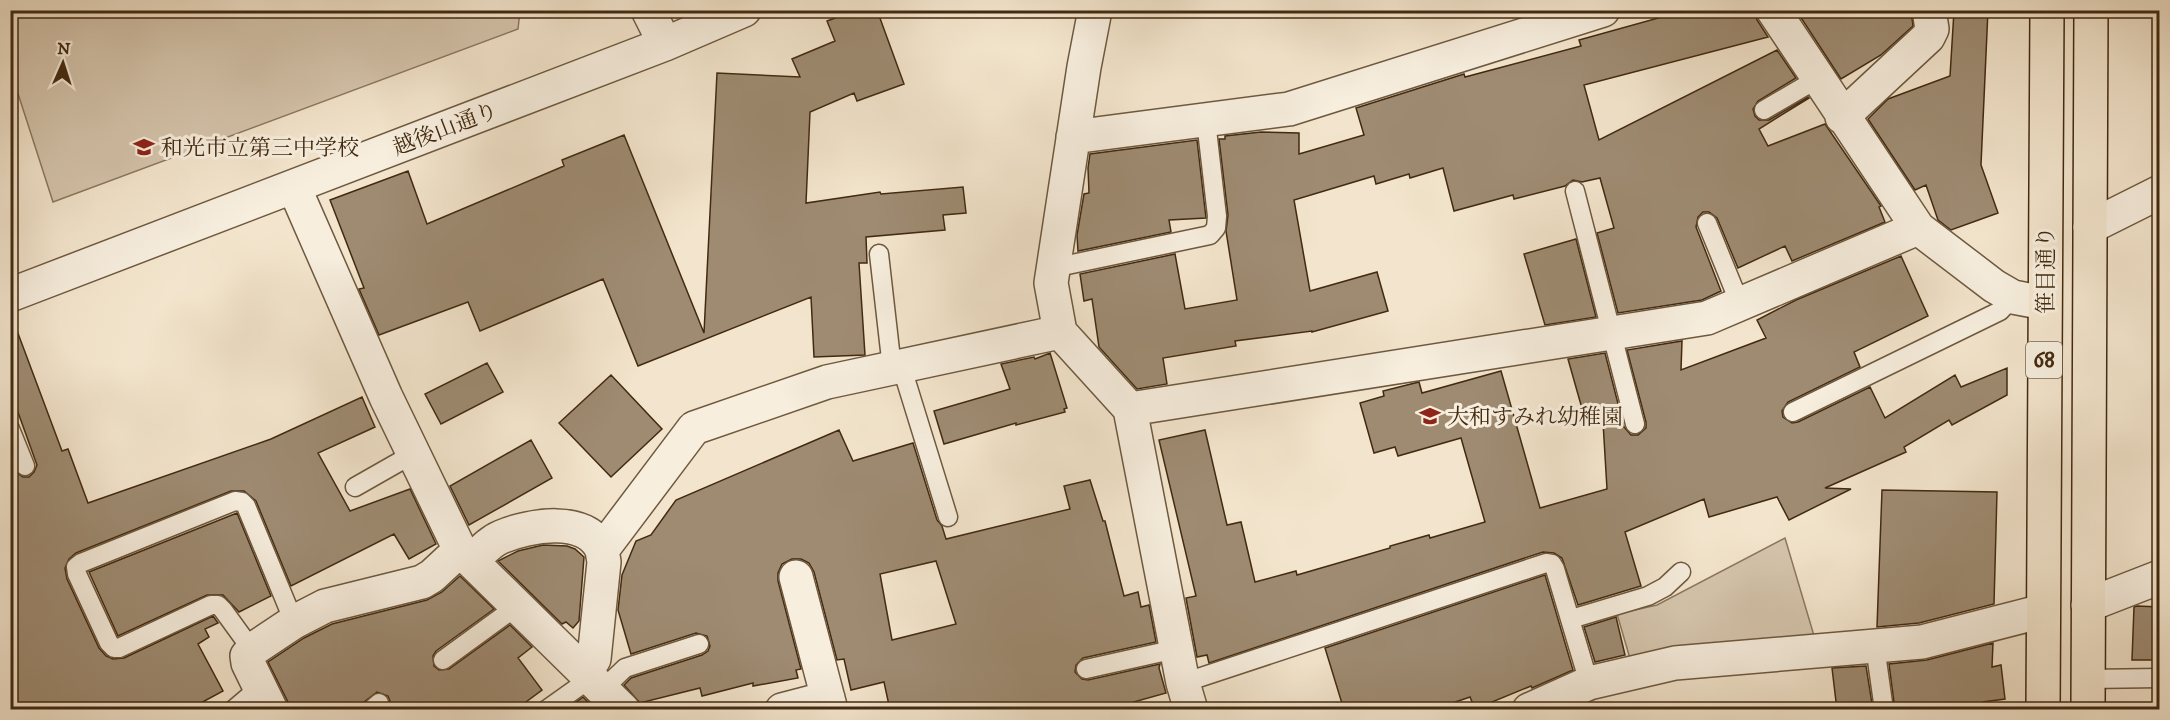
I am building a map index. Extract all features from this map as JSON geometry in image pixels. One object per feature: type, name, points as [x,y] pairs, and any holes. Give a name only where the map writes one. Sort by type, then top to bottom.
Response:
[{"type":"main road","name":"笹目通り","points":[[2043,710],[2047,10]]},
{"type":"main road","name":"笹目通り","points":[[2088,694],[2091,10]]},
{"type":"street","points":[[648,10],[665,44]]},
{"type":"street","name":"越後山通り","points":[[10,296],[665,44],[744,10]]},
{"type":"street","points":[[1095,10],[1051,283],[1060,332],[1130,409],[1187,696]]},
{"type":"street","points":[[1073,138],[1289,109],[1604,10]]},
{"type":"street","points":[[1773,10],[1842,117],[1918,228],[1994,286],[2013,297],[2044,303]]},
{"type":"street","points":[[1842,117],[1928,37],[1932,29],[1929,10]]},
{"type":"street","points":[[294,187],[381,386],[413,454],[466,555],[600,687]]},
{"type":"street","points":[[2090,227],[2160,192]]},
{"type":"street","points":[[1130,409],[1707,318],[1918,228]]},
{"type":"street","points":[[602,550],[694,428],[827,382],[1060,332]]},
{"type":"street","points":[[266,698],[248,663],[248,656],[252,650],[294,622],[325,606],[422,582],[501,537],[530,528],[551,526],[567,526],[581,531],[598,541],[602,550],[604,562],[594,659],[600,687]]},
{"type":"street","points":[[2088,605],[2160,577]]},
{"type":"street","points":[[782,710],[829,704],[796,578]]},
{"type":"street","points":[[1529,710],[1589,683],[1675,663],[1922,642],[2043,611]]},
{"type":"lane","points":[[1764,110],[1817,79]]},
{"type":"lane","points":[[1053,268],[1210,235],[1216,228],[1217,216],[1206,121]]},
{"type":"lane","points":[[1575,191],[1635,424]]},
{"type":"lane","points":[[1707,223],[1740,304]]},
{"type":"lane","points":[[879,254],[897,367],[948,517]]},
{"type":"lane","points":[[1792,412],[2000,311],[2013,297]]},
{"type":"lane","points":[[10,429],[24,466]]},
{"type":"lane","points":[[355,487],[413,454]]},
{"type":"lane","points":[[252,650],[223,610],[218,605],[211,604],[119,648],[114,648],[109,643],[77,574],[76,567],[81,562],[235,501],[242,502],[246,506],[294,622]]},
{"type":"lane","points":[[1187,696],[1546,563],[1552,564],[1555,569],[1589,683]]},
{"type":"lane","points":[[1571,619],[1648,596],[1665,587],[1681,572]]},
{"type":"lane","points":[[442,660],[518,606]]},
{"type":"lane","points":[[546,710],[600,687],[625,668],[699,644]]},
{"type":"lane","points":[[1875,646],[1884,710]]},
{"type":"lane","points":[[1086,669],[1176,649]]},
{"type":"lane","points":[[2088,694],[2160,678]]},
{"type":"lane","points":[[234,710],[266,698]]},
{"type":"shaded area","name":"和光市立第三中学校","points":[[10,11],[520,11],[518,29],[53,202],[11,72]]},
{"type":"shaded area","points":[[1785,538],[1815,639],[1631,662],[1617,614],[1657,605]]},
{"type":"building","points":[[857,10],[877,10],[904,84],[857,101],[854,93],[810,112],[806,203],[880,192],[881,194],[963,187],[966,213],[943,215],[945,230],[866,237],[867,263],[859,263],[865,355],[814,357],[811,297],[638,366],[603,279],[480,331],[468,302],[379,335],[359,289],[364,288],[330,200],[408,171],[427,224],[564,166],[562,160],[624,135],[704,333],[717,73],[800,77],[792,59],[835,41],[827,21]]},
{"type":"building","points":[[1687,10],[1754,10],[1757,20],[1768,37],[1584,85],[1599,140],[1777,50],[1796,78],[1758,101],[1753,109],[1755,116],[1759,120],[1769,120],[1809,98],[1759,129],[1768,146],[1825,124],[1881,206],[1879,207],[1885,222],[1792,261],[1785,246],[1738,268],[1717,218],[1709,212],[1703,212],[1698,217],[1696,227],[1721,291],[1702,300],[1618,313],[1597,233],[1614,228],[1600,178],[1582,182],[1573,180],[1565,186],[1514,199],[1513,195],[1454,211],[1443,168],[1410,178],[1409,174],[1376,184],[1374,176],[1294,200],[1310,291],[1377,272],[1388,311],[1312,332],[1235,341],[1236,346],[1163,358],[1167,384],[1137,389],[1099,347],[1092,299],[1084,301],[1080,274],[1175,254],[1185,309],[1237,300],[1226,231],[1228,215],[1219,139],[1225,139],[1225,136],[1261,132],[1299,133],[1299,154],[1364,135],[1356,108],[1464,74],[1465,77],[1581,46],[1579,40]]},
{"type":"building","points":[[1796,10],[1911,10],[1913,26],[1881,55],[1841,79]]},
{"type":"building","points":[[1948,10],[1988,10],[1981,165],[1998,213],[1951,230],[1938,220],[1926,185],[1915,190],[1868,119],[1888,99],[1950,76],[1954,11],[1949,14]]},
{"type":"building","points":[[1197,140],[1206,218],[1169,220],[1171,232],[1078,251],[1077,235],[1084,194],[1089,193],[1090,154]]},
{"type":"building","points":[[1576,239],[1596,317],[1545,325],[1524,254]]},
{"type":"building","points":[[1901,256],[1928,316],[1854,352],[1860,367],[1788,402],[1782,411],[1783,417],[1792,423],[1798,422],[1870,387],[1885,418],[1955,375],[1961,387],[2007,368],[2007,395],[1952,425],[1949,420],[1904,447],[1906,452],[1825,488],[1851,489],[1789,520],[1777,497],[1709,517],[1704,499],[1625,532],[1641,586],[1578,605],[1562,558],[1554,553],[1543,552],[1209,663],[1207,655],[1197,657],[1186,598],[1196,596],[1159,440],[1205,430],[1227,525],[1241,522],[1255,582],[1296,571],[1297,575],[1429,535],[1430,538],[1485,522],[1461,438],[1398,456],[1395,447],[1374,453],[1360,403],[1384,396],[1383,391],[1419,382],[1422,393],[1501,371],[1540,508],[1607,489],[1603,422],[1587,426],[1568,359],[1605,353],[1624,427],[1631,435],[1638,435],[1646,428],[1646,422],[1627,350],[1682,341],[1681,370],[1766,338],[1757,320],[1796,300]]},
{"type":"building","points":[[13,320],[62,451],[68,449],[88,503],[271,439],[362,397],[375,427],[318,453],[350,511],[410,489],[436,544],[409,559],[394,534],[291,586],[256,501],[244,491],[231,491],[76,553],[69,559],[65,568],[67,579],[99,648],[106,656],[113,659],[124,658],[213,616],[218,623],[205,629],[209,637],[198,644],[223,691],[188,710],[10,710],[10,475],[17,473],[23,477],[29,477],[37,465],[10,390],[10,321]]},
{"type":"building","points":[[1050,353],[1067,408],[1064,409],[1065,412],[1016,425],[1016,423],[944,444],[934,411],[1010,389],[1001,364],[1034,357],[1035,359]]},
{"type":"building","points":[[487,363],[503,392],[441,424],[425,394]]},
{"type":"building","points":[[611,375],[662,429],[611,477],[559,423]]},
{"type":"building","points":[[839,430],[853,461],[913,443],[937,520],[942,526],[946,539],[1070,509],[1064,486],[1090,480],[1103,521],[1105,521],[1124,596],[1138,592],[1141,607],[1149,605],[1156,642],[1083,658],[1076,665],[1075,672],[1082,679],[1088,680],[1160,664],[1166,693],[1105,710],[890,710],[884,682],[851,690],[844,659],[837,660],[814,572],[809,563],[801,559],[792,559],[782,564],[778,573],[778,581],[801,669],[796,670],[798,678],[753,686],[753,683],[702,696],[700,688],[640,703],[624,685],[631,678],[702,655],[708,651],[710,646],[707,636],[696,633],[631,654],[618,610],[622,575],[636,541],[651,535],[676,500]],"holes":[[[936,561],[956,624],[892,640],[880,574]]]},
{"type":"building","points":[[531,440],[552,478],[469,525],[450,486]]},
{"type":"building","points":[[1882,490],[1997,492],[1994,604],[1919,623],[1877,627]]},
{"type":"building","points":[[237,513],[271,596],[239,612],[223,595],[207,595],[118,636],[89,572]]},
{"type":"building","points":[[543,545],[567,546],[575,549],[584,557],[579,621],[573,628],[566,622],[562,624],[498,561],[518,551]]},
{"type":"building","points":[[1545,575],[1573,670],[1475,709],[1470,697],[1432,710],[1344,710],[1325,648]]},
{"type":"building","points":[[460,576],[494,609],[436,651],[433,656],[434,666],[439,670],[449,669],[510,625],[532,647],[518,658],[542,690],[515,710],[388,710],[390,701],[388,696],[377,692],[364,702],[360,710],[292,710],[268,662],[304,638],[332,624],[427,600],[442,592]]},
{"type":"building","points":[[2134,607],[2160,607],[2158,660],[2132,660]]},
{"type":"building","points":[[1616,617],[1625,655],[1595,662],[1584,627]]},
{"type":"building","points":[[1993,643],[1992,667],[2001,665],[2005,699],[1983,702],[1984,710],[1895,710],[1889,664],[1927,660]]},
{"type":"building","points":[[1866,666],[1873,710],[1837,710],[1832,668]]},
{"type":"building","points":[[583,697],[596,710],[566,710]]},
{"type":"place","name":"和光市立第三中学校","points":[[144,147]]},
{"type":"place","name":"大和すみれ幼稚園","points":[[1430,416]]}]
